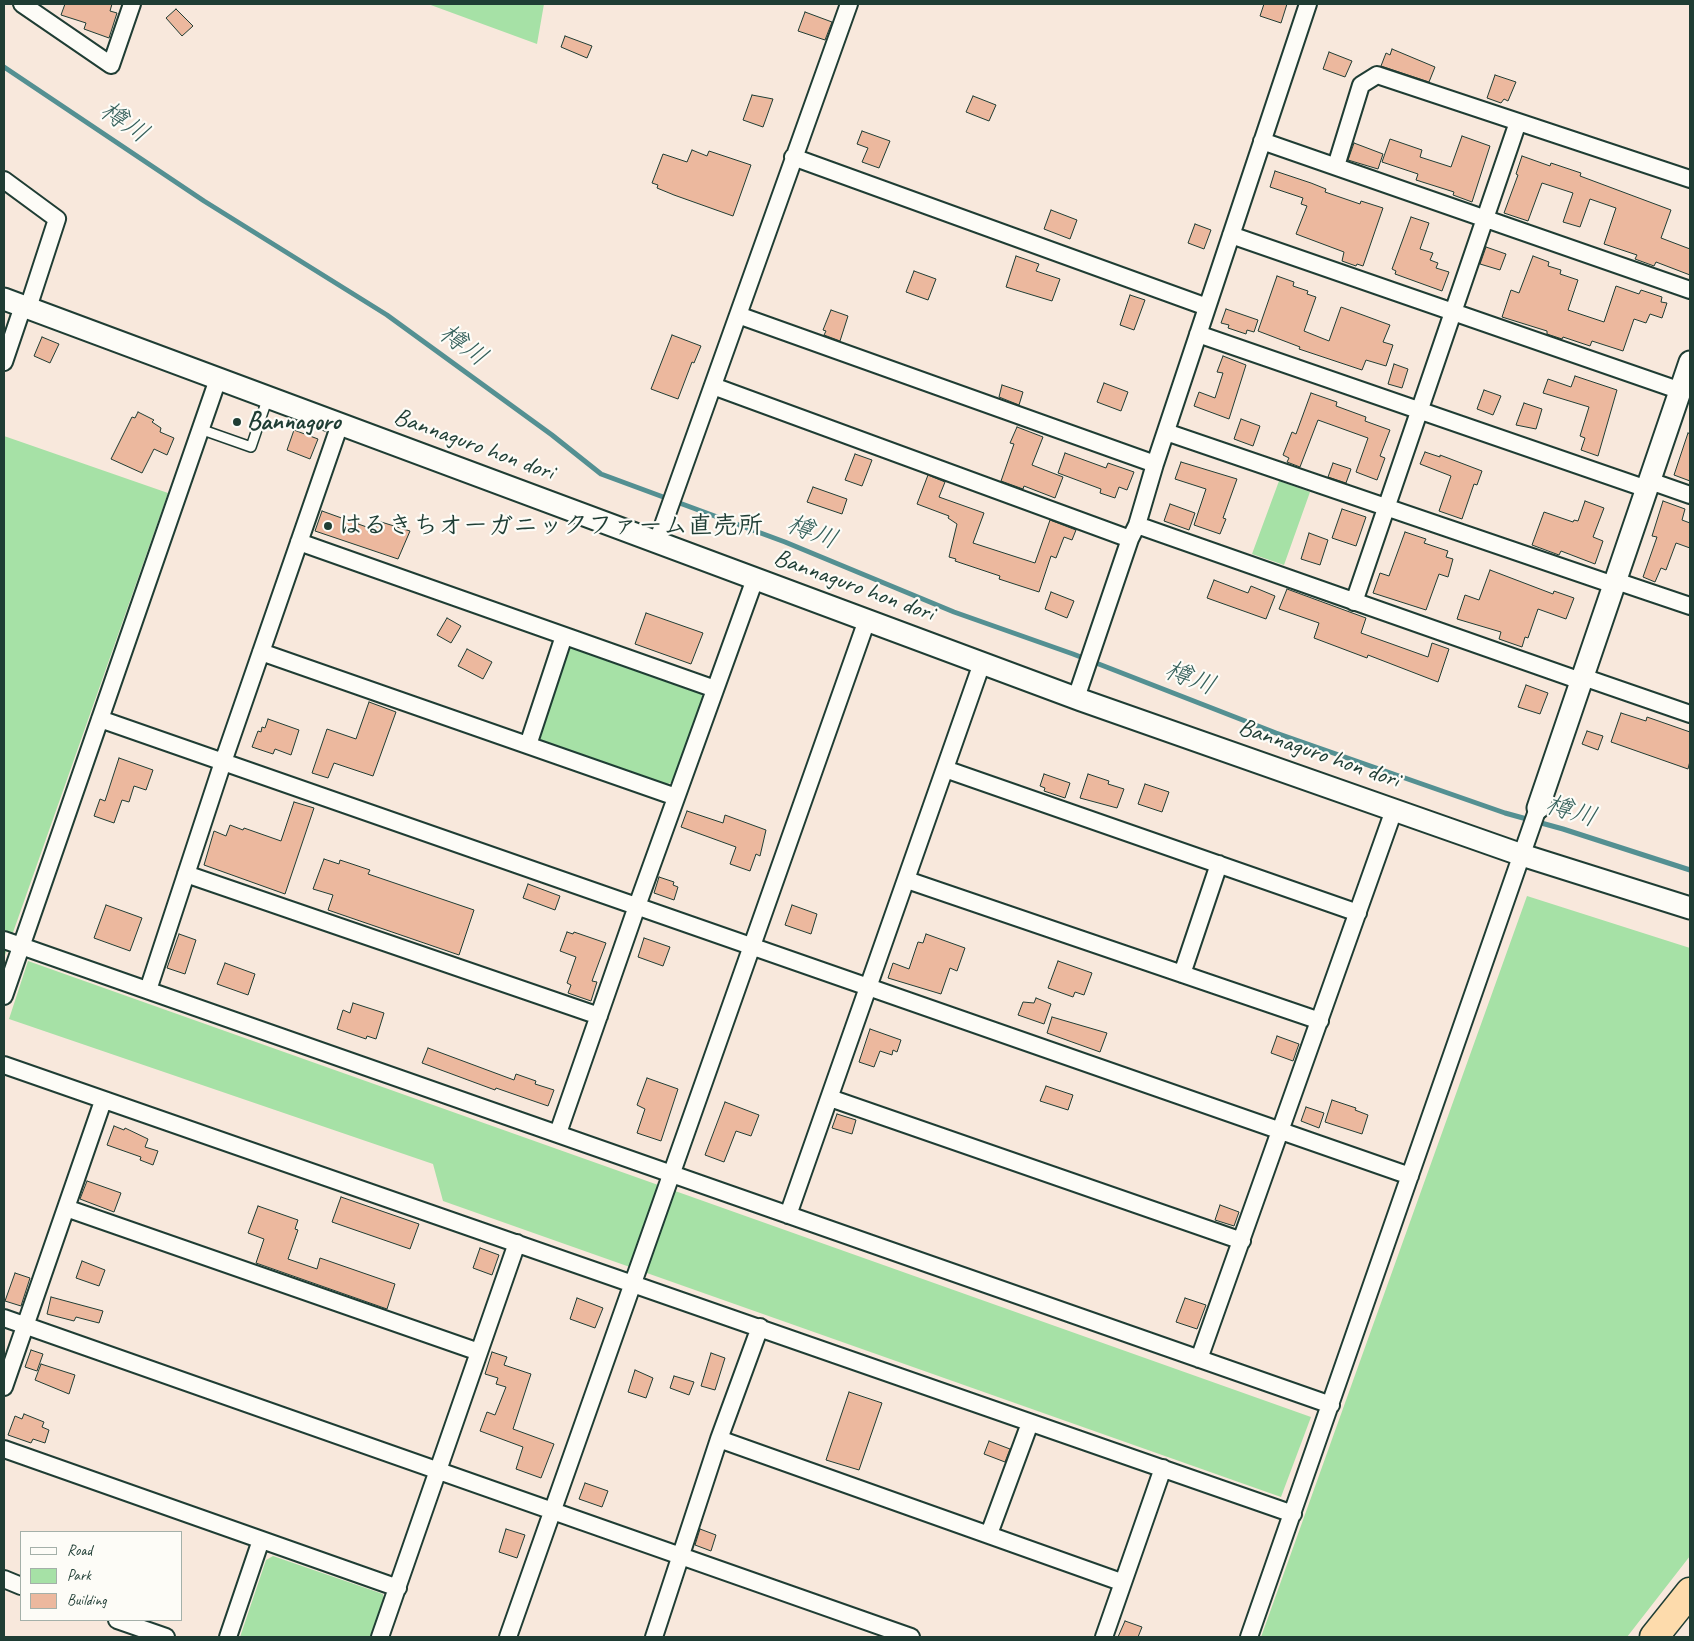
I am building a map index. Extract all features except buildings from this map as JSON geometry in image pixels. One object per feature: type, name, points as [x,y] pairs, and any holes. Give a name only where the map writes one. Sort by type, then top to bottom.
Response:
[{"type":"highway","points":[[1654,1637],[1690,1592]]},
{"type":"street","points":[[22,4],[111,65],[132,4]]},
{"type":"street","points":[[660,533],[849,4]]},
{"type":"street","points":[[1076,698],[1308,4]]},
{"type":"street","points":[[1336,166],[1361,85],[1377,75],[1690,179]]},
{"type":"street","points":[[1354,602],[1518,122]]},
{"type":"street","points":[[1262,141],[1690,290]]},
{"type":"street","points":[[793,157],[1207,306]]},
{"type":"street","points":[[4,180],[57,218],[18,305],[4,362]]},
{"type":"street","points":[[1231,235],[1452,311],[1685,386]]},
{"type":"street","name":"Bannaguro hon dori","points":[[18,305],[340,424],[660,533],[755,579],[1076,698],[1522,855],[1690,908]]},
{"type":"street","points":[[738,315],[1155,464]]},
{"type":"street","points":[[1198,334],[1648,485],[1690,495]]},
{"type":"street","points":[[1249,1637],[1522,855],[1648,485],[1685,386],[1690,362]]},
{"type":"street","points":[[4,996],[218,379]]},
{"type":"street","points":[[713,386],[1133,532],[1354,602],[1690,714]]},
{"type":"street","points":[[148,990],[223,762],[340,424]]},
{"type":"street","points":[[1166,432],[1615,583],[1690,606]]},
{"type":"street","points":[[299,542],[715,689]]},
{"type":"street","points":[[558,1134],[636,906],[755,579]]},
{"type":"street","points":[[508,1637],[867,620]]},
{"type":"street","points":[[528,745],[564,636]]},
{"type":"street","points":[[261,652],[676,797]]},
{"type":"street","points":[[788,1215],[870,988],[982,663]]},
{"type":"street","points":[[100,719],[1410,1176]]},
{"type":"street","points":[[945,769],[1358,913]]},
{"type":"street","points":[[1199,1360],[1282,1131],[1394,810]]},
{"type":"street","points":[[1182,974],[1219,864]]},
{"type":"street","points":[[186,874],[599,1016]]},
{"type":"street","points":[[907,880],[1320,1021]]},
{"type":"street","points":[[4,940],[1331,1405]]},
{"type":"street","points":[[4,1065],[103,1101],[632,1282],[1293,1514]]},
{"type":"street","points":[[830,1098],[1242,1241]]},
{"type":"street","points":[[4,1387],[103,1101]]},
{"type":"street","points":[[66,1208],[479,1352]]},
{"type":"street","points":[[380,1637],[439,1472],[517,1243]]},
{"type":"street","points":[[4,1318],[911,1637]]},
{"type":"street","points":[[654,1637],[719,1439],[760,1328]]},
{"type":"street","points":[[989,1534],[1030,1423]]},
{"type":"street","points":[[719,1439],[1121,1582]]},
{"type":"street","points":[[4,1449],[398,1588]]},
{"type":"street","points":[[1104,1637],[1121,1582],[1163,1468]]},
{"type":"street","points":[[228,1637],[261,1540]]},
{"type":"street","points":[[4,1580],[20,1586]]},
{"type":"street","points":[[120,1621],[166,1637]]},
{"type":"lane","points":[[200,429],[251,447],[268,397]]},
{"type":"green space","points":[[428,4],[544,4],[537,44]]},
{"type":"green space","points":[[4,436],[168,493],[4,958]]},
{"type":"green space","points":[[1279,481],[1310,492],[1284,565],[1252,554]]},
{"type":"green space","points":[[573,646],[700,690],[703,699],[673,782],[665,785],[537,739],[566,649]]},
{"type":"green space","points":[[1527,896],[1690,948],[1690,1556],[1627,1637],[1261,1637]]},
{"type":"green space","points":[[28,961],[1311,1417],[1281,1497],[443,1201],[433,1164],[9,1019]]},
{"type":"green space","points":[[273,1556],[383,1594],[385,1606],[372,1637],[240,1637],[266,1560]]},
{"type":"waterway","name":"樽川","points":[[4,67],[204,201],[387,315],[552,435],[601,474],[785,542],[954,612],[1073,654],[1276,733],[1505,813],[1563,829],[1690,870]]},
{"type":"place","name":"Bannagoro","points":[[237,422]]},
{"type":"place","name":"はるきちオーガニックファーム直売所","points":[[328,526]]}]
